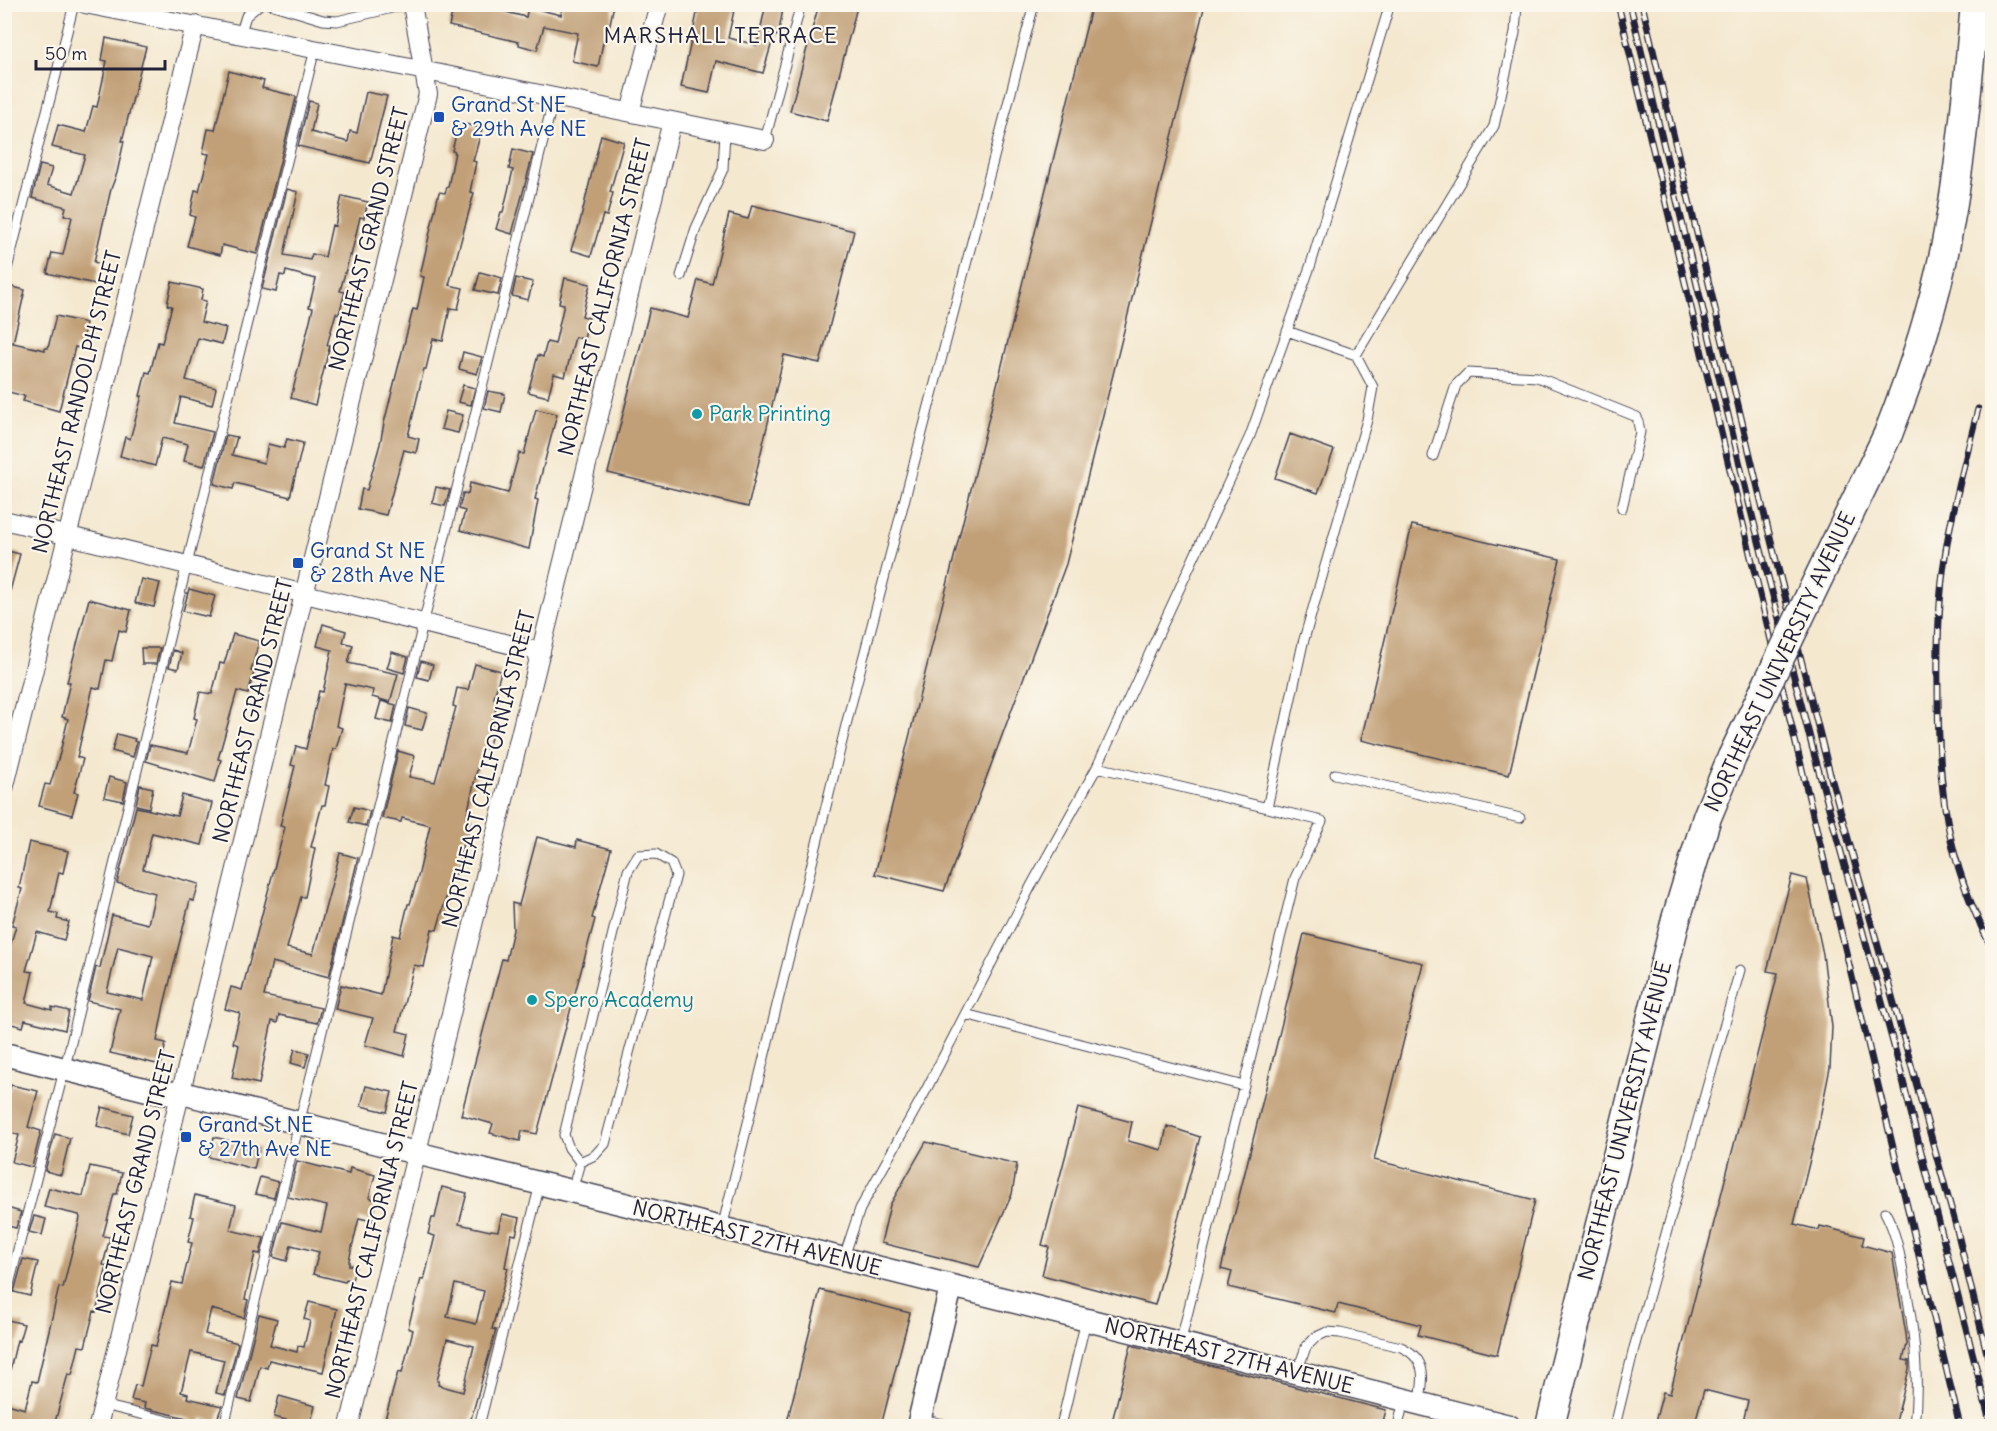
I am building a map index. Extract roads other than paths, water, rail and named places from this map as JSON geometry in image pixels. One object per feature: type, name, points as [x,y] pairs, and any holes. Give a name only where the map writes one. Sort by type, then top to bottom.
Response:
[{"type":"main road","name":"NORTHEAST UNIVERSITY AVENUE","points":[[1550,1426],[1668,948],[1703,827],[1732,758],[1888,434],[1931,310],[1948,234],[1960,154],[1975,4]]},
{"type":"street","points":[[85,4],[132,9],[240,35],[765,140]]},
{"type":"street","name":"NORTHEAST GRAND STREET","points":[[98,1426],[428,94],[410,4]]},
{"type":"street","name":"NORTHEAST CALIFORNIA STREET","points":[[630,112],[659,4]]},
{"type":"street","name":"NORTHEAST RANDOLPH STREET","points":[[4,789],[195,25]]},
{"type":"street","name":"NORTHEAST CALIFORNIA STREET","points":[[349,1426],[672,121]]},
{"type":"street","points":[[4,520],[305,592],[541,652]]},
{"type":"street","name":"NORTHEAST 27TH AVENUE","points":[[4,1054],[156,1092],[182,1093],[1496,1425]]},
{"type":"street","points":[[919,1423],[951,1287]]},
{"type":"lane","points":[[4,281],[74,4]]},
{"type":"lane","points":[[240,35],[246,16],[260,4]]},
{"type":"lane","points":[[270,4],[323,20],[337,21],[410,4]]},
{"type":"lane","points":[[765,140],[801,4]]},
{"type":"lane","points":[[722,1228],[851,705],[1034,4]]},
{"type":"lane","points":[[843,1260],[860,1209],[1031,886],[1097,767],[1250,436],[1314,254],[1390,4]]},
{"type":"lane","points":[[1356,355],[1494,126],[1515,33],[1517,4]]},
{"type":"lane","points":[[4,1304],[315,49]]},
{"type":"lane","points":[[222,1426],[225,1422],[554,97]]},
{"type":"lane","points":[[681,276],[696,228],[723,169],[725,132]]},
{"type":"lane","points":[[1267,808],[1303,643],[1369,409],[1373,387],[1356,355],[1287,331]]},
{"type":"lane","points":[[1433,456],[1456,385],[1468,373],[1537,377],[1637,417],[1640,432],[1622,508]]},
{"type":"lane","points":[[1097,767],[1322,821],[1295,878],[1180,1344]]},
{"type":"lane","points":[[1335,774],[1520,818]]},
{"type":"lane","points":[[572,1191],[580,1162],[595,1155],[605,1144],[676,875],[671,863],[656,854],[638,855],[628,871],[597,992],[564,1136],[569,1148],[580,1162]]},
{"type":"lane","points":[[1615,1426],[1646,1304],[1740,970]]},
{"type":"lane","points":[[965,1014],[1244,1086]]},
{"type":"lane","points":[[479,1426],[540,1184]]},
{"type":"lane","points":[[1885,1212],[1891,1223],[1899,1251],[1912,1317],[1917,1370],[1914,1426]]},
{"type":"lane","points":[[1061,1426],[1086,1320]]},
{"type":"lane","points":[[1297,1373],[1306,1347],[1316,1337],[1327,1332],[1340,1333],[1410,1351],[1424,1373],[1412,1402],[1398,1426]]},
{"type":"lane","points":[[103,1405],[189,1426]]},
{"type":"lane","points":[[919,1423],[953,1426]]},
{"type":"railway","points":[[1618,4],[1960,1426]]},
{"type":"railway","points":[[1630,4],[1751,511],[1894,1046],[1991,1426]]},
{"type":"railway","points":[[1642,4],[1763,509],[1830,774],[1956,1226],[1992,1374]]},
{"type":"railway","points":[[1978,409],[1948,538],[1942,576],[1938,632],[1938,724],[1943,790],[1954,853],[1976,915],[1992,948]]},
{"type":"place","name":"Grand St NE & 29th Ave NE","points":[[439,117]]},
{"type":"place","name":"Park Printing","points":[[697,414]]},
{"type":"place","name":"Grand St NE & 28th Ave NE","points":[[298,563]]},
{"type":"place","name":"Spero Academy","points":[[532,1000]]},
{"type":"place","name":"Grand St NE & 27th Ave NE","points":[[186,1137]]},
{"type":"district","name":"MARSHALL TERRACE","points":[[721,35]]}]
